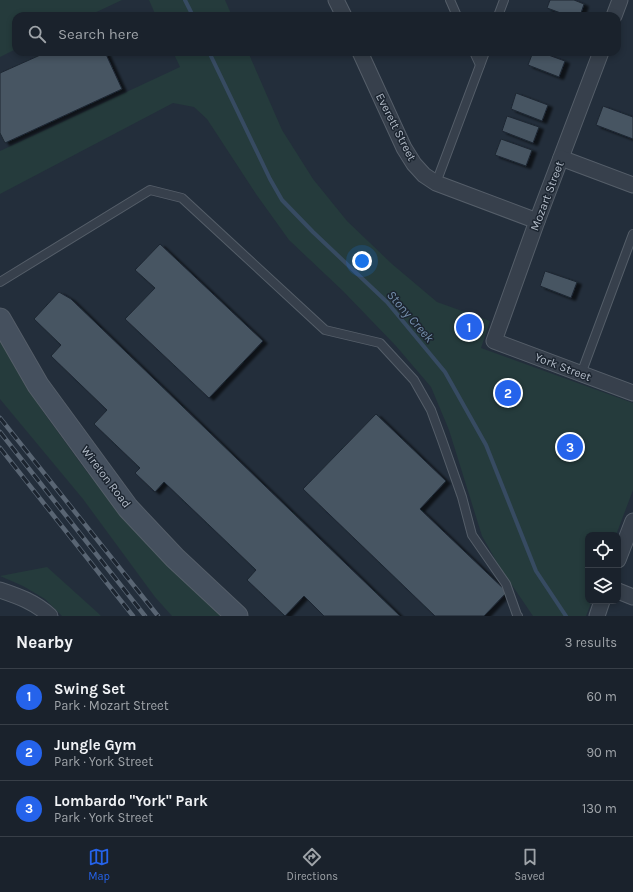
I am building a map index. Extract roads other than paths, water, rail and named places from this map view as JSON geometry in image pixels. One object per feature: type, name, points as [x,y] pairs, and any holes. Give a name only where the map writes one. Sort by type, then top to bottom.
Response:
[{"type":"street","points":[[336,0],[342,12]]},
{"type":"street","points":[[616,12],[620,0]]},
{"type":"street","name":"Everett Street","points":[[362,56],[404,148],[414,164],[424,175],[436,183],[537,221]]},
{"type":"street","name":"Mozart Street","points":[[494,341],[537,221],[599,56]]},
{"type":"street","points":[[561,158],[633,185]]},
{"type":"street","name":"Wireton Road","points":[[0,319],[38,385],[128,508],[175,558],[237,616]]},
{"type":"street","name":"York Street","points":[[494,341],[633,393]]},
{"type":"street","points":[[621,552],[633,521]]},
{"type":"street","points":[[0,590],[26,599],[50,616]]},
{"type":"street","points":[[621,592],[633,597]]},
{"type":"street","points":[[597,616],[601,604]]},
{"type":"lane","points":[[450,0],[455,12]]},
{"type":"lane","points":[[500,12],[504,0]]},
{"type":"lane","points":[[476,56],[480,65]]},
{"type":"lane","points":[[436,183],[483,56]]},
{"type":"lane","points":[[0,282],[150,190],[182,198],[325,330],[380,343],[414,380],[431,410],[462,496],[472,535],[506,584],[518,616]]},
{"type":"lane","points":[[581,374],[633,234]]},
{"type":"waterway","name":"Stony Creek","points":[[185,0],[191,12]]},
{"type":"waterway","name":"Stony Creek","points":[[211,56],[270,179],[282,200],[313,232],[387,302],[445,372],[486,445],[536,571],[566,616]]},
{"type":"railway","points":[[0,418],[158,616]]},
{"type":"railway","points":[[0,432],[145,616]]},
{"type":"railway","points":[[0,448],[133,616]]},
{"type":"place","name":"Swing Set","points":[[469,327]]},
{"type":"place","name":"Jungle Gym","points":[[508,393]]},
{"type":"place","name":"Lombardo \"York\" Park","points":[[570,447]]}]
